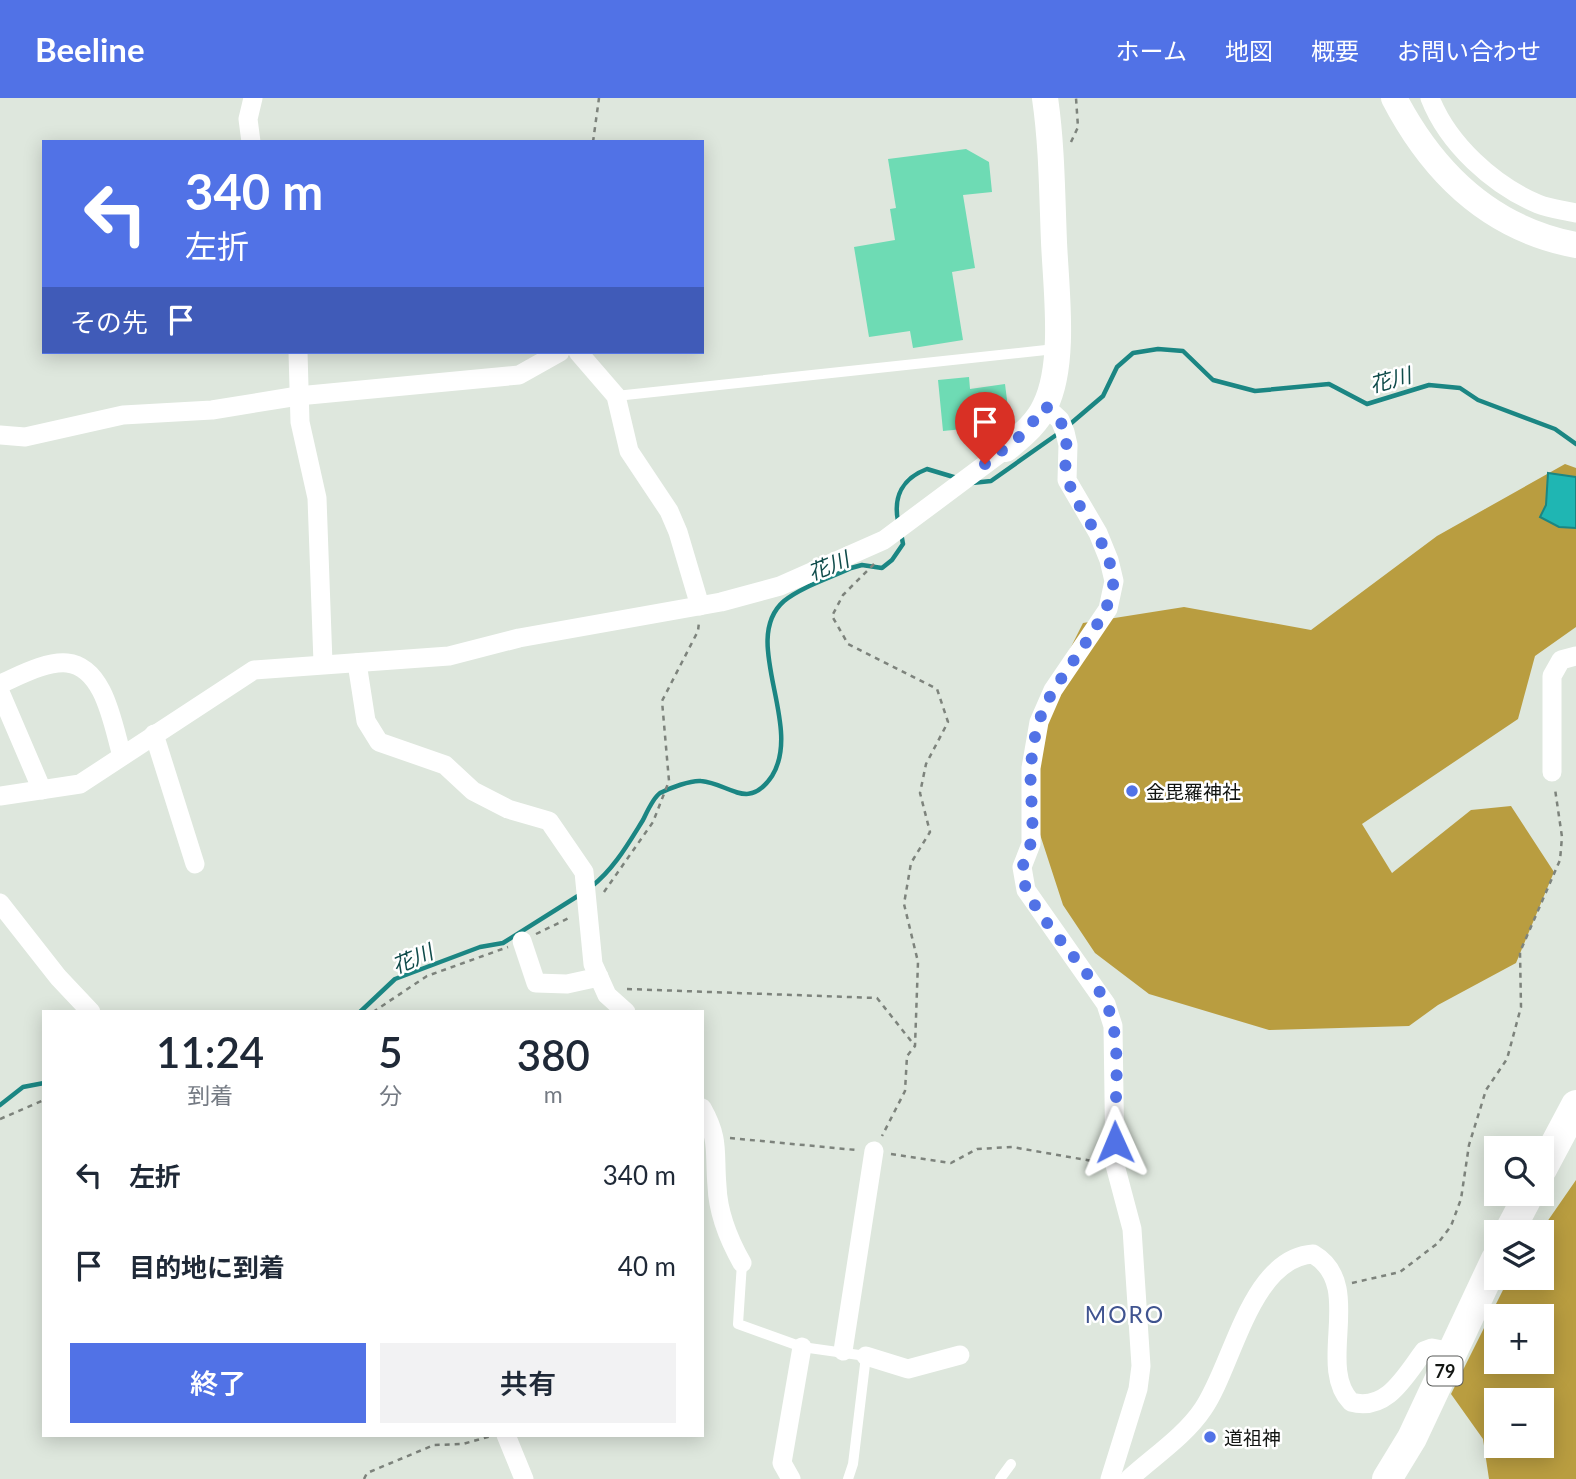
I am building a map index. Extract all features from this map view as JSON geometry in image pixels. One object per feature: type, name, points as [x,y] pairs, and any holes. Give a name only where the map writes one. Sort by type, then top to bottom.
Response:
[{"type":"main road","points":[[1554,1146],[1576,1105]]},
{"type":"main road","name":"79","points":[[1387,1479],[1412,1438],[1484,1285]]},
{"type":"street","points":[[251,140],[248,119],[253,98]]},
{"type":"street","points":[[0,796],[80,784],[254,670],[449,656],[519,638],[700,606],[780,586],[884,540],[1006,449],[1033,424],[1045,406],[1056,349],[1050,152],[1045,98]]},
{"type":"street","points":[[1394,98],[1408,124],[1442,173],[1472,199],[1536,236],[1576,245]]},
{"type":"street","points":[[1430,98],[1461,148],[1497,181],[1539,204],[1576,213]]},
{"type":"street","points":[[298,354],[298,396],[317,498],[323,663]]},
{"type":"street","points":[[0,435],[25,437],[122,415],[212,410],[298,396],[519,375],[557,354]]},
{"type":"street","points":[[580,354],[616,396],[629,451],[669,511],[700,606]]},
{"type":"street","points":[[1045,406],[1060,419],[1068,444],[1067,480],[1098,533],[1110,560],[1114,581],[1108,609],[1053,690],[1042,714],[1031,768],[1031,844],[1022,867],[1026,890],[1106,1004],[1113,1026],[1115,1165],[1132,1228],[1141,1366],[1138,1390],[1110,1479]]},
{"type":"street","points":[[1552,772],[1552,677],[1561,660],[1576,656]]},
{"type":"street","points":[[0,684],[39,668],[68,663],[95,678],[104,695],[122,756]]},
{"type":"street","points":[[357,663],[366,721],[379,742],[445,765],[473,791],[508,809],[548,821],[584,872],[593,964],[607,995],[624,1010]]},
{"type":"street","points":[[0,692],[42,790]]},
{"type":"street","points":[[154,734],[195,864]]},
{"type":"street","points":[[0,902],[58,977],[89,1010]]},
{"type":"street","points":[[522,942],[536,984],[602,983]]},
{"type":"street","points":[[704,1112],[716,1137],[717,1189],[727,1237],[742,1264]]},
{"type":"street","points":[[843,1351],[874,1151]]},
{"type":"street","points":[[1129,1479],[1192,1423],[1204,1408],[1251,1306],[1282,1266],[1292,1258],[1313,1254],[1324,1261],[1337,1286],[1339,1369],[1345,1395],[1351,1402],[1379,1402],[1391,1394],[1424,1351],[1432,1348],[1453,1352]]},
{"type":"street","points":[[791,1479],[782,1463],[802,1347]]},
{"type":"street","points":[[866,1356],[908,1369],[961,1355]]},
{"type":"street","points":[[507,1437],[524,1479]]},
{"type":"lane","points":[[616,396],[1056,349]]},
{"type":"lane","points":[[742,1264],[738,1324],[802,1347],[866,1356],[853,1464],[848,1479]]},
{"type":"lane","points":[[1000,1479],[1012,1464]]},
{"type":"path","points":[[593,140],[599,98]]},
{"type":"path","points":[[874,1151],[905,1091],[907,1056],[915,1046],[918,961],[904,904],[911,863],[930,832],[920,793],[926,764],[948,722],[937,689],[848,644],[832,616],[844,595],[876,562]]},
{"type":"path","points":[[1337,1286],[1400,1272],[1438,1243],[1451,1226],[1461,1199],[1469,1144],[1482,1101],[1507,1059],[1521,1007],[1520,952],[1560,860],[1562,837],[1552,772]]},
{"type":"path","points":[[602,983],[877,998],[915,1046]]},
{"type":"path","points":[[0,1119],[42,1101]]},
{"type":"path","points":[[716,1137],[874,1151],[951,1163],[977,1149],[1012,1147],[1115,1165]]},
{"type":"path","points":[[364,1479],[367,1474],[435,1445],[463,1444],[487,1437]]},
{"type":"shaded area","points":[[1565,464],[1576,468],[1576,627],[1535,656],[1518,719],[1362,824],[1392,873],[1471,810],[1511,806],[1554,872],[1516,963],[1438,1005],[1409,1026],[1269,1030],[1149,994],[1095,953],[1063,905],[1034,816],[1031,727],[1083,623],[1184,607],[1311,630],[1437,536]]},
{"type":"shaded area","points":[[1576,1180],[1576,1479],[1489,1479],[1486,1458],[1554,1458],[1554,1388],[1484,1388],[1484,1446],[1483,1439],[1451,1394],[1484,1328],[1484,1374],[1554,1374],[1554,1304],[1496,1304],[1503,1290],[1554,1290],[1554,1220],[1548,1220]]},
{"type":"water","points":[[1548,473],[1576,477],[1576,528],[1559,527],[1540,517],[1546,505]]},
{"type":"building","points":[[966,149],[989,162],[992,192],[963,195],[975,268],[952,272],[963,340],[913,348],[910,331],[869,337],[854,247],[895,240],[890,209],[896,208],[888,159]]},
{"type":"building","points":[[969,377],[970,389],[1005,384],[1008,408],[973,413],[974,428],[943,431],[938,380]]},
{"type":"waterway","name":"花川","points":[[1069,425],[1103,396],[1117,367],[1133,353],[1158,349],[1183,351],[1213,380],[1255,391],[1329,384],[1367,404],[1429,385],[1460,388],[1478,400],[1555,429],[1576,444]]},
{"type":"waterway","name":"花川","points":[[972,483],[991,481],[1059,433]]},
{"type":"waterway","name":"花川","points":[[898,521],[899,496],[912,477],[927,469],[957,478]]},
{"type":"waterway","name":"花川","points":[[591,887],[620,856],[660,793],[697,781],[746,794],[763,787],[772,776],[780,755],[781,733],[769,660],[768,638],[772,618],[784,601],[816,583],[862,565],[882,568],[892,560],[903,544],[901,533]]},
{"type":"waterway","name":"花川","points":[[362,1010],[395,979],[480,947],[503,943],[581,894]]},
{"type":"waterway","name":"花川","points":[[0,1105],[23,1087],[42,1083]]},
{"type":"place","name":"金毘羅神社","points":[[1132,791]]},
{"type":"place","name":"道祖神","points":[[1210,1437]]},
{"type":"district","name":"MORO","points":[[1125,1314]]},
{"type":"route","points":[[985,464],[1024,433],[1045,406],[1060,419],[1068,444],[1067,480],[1098,533],[1110,560],[1114,581],[1108,609],[1053,690],[1039,722],[1031,768],[1031,844],[1022,867],[1026,890],[1035,905],[1069,947],[1106,1004],[1113,1026],[1115,1142]]}]
